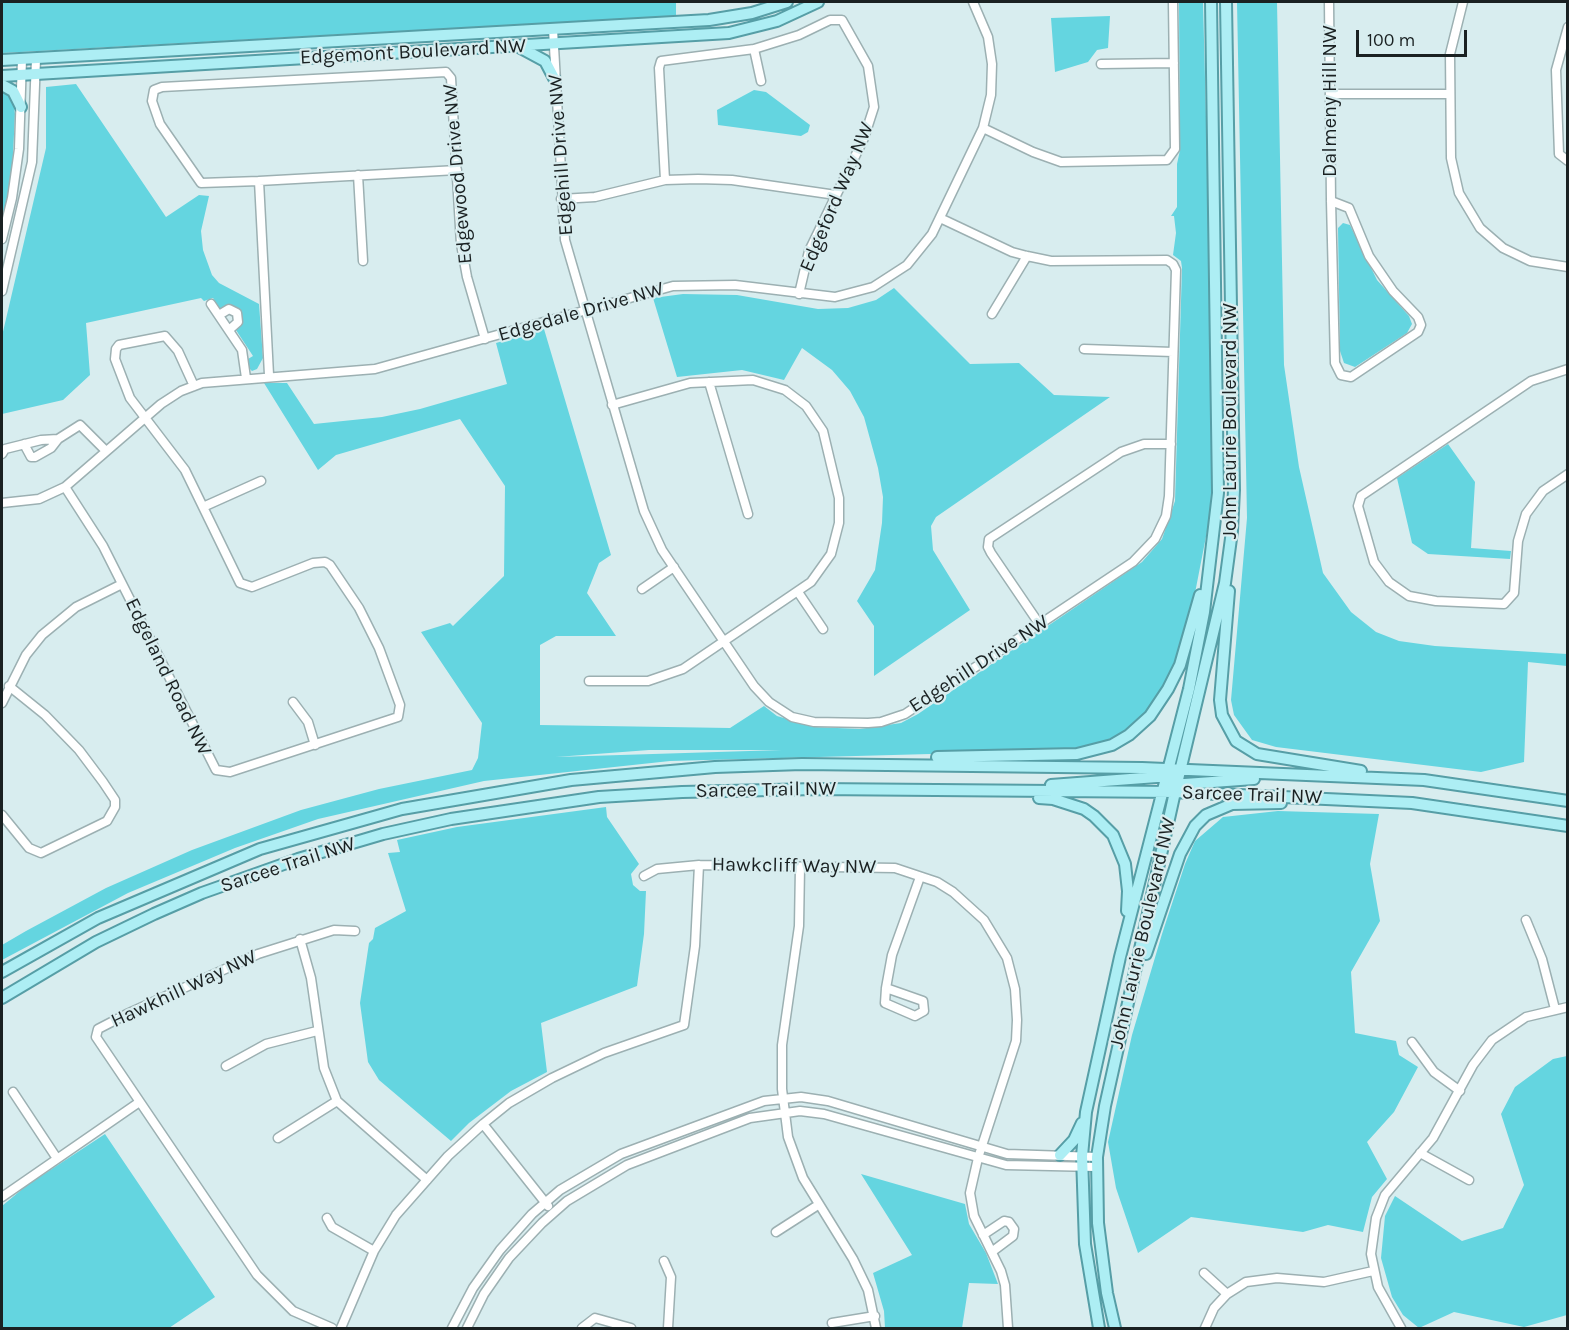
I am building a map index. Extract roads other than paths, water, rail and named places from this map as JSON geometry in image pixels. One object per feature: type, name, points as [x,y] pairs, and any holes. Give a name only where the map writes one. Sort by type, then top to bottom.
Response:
[{"type":"main road","name":"Edgemont Boulevard NW","points":[[2,60],[709,20],[752,13],[787,2]]},
{"type":"main road","name":"Edgemont Boulevard NW","points":[[2,76],[729,33],[777,21],[818,2]]},
{"type":"main road","name":"John Laurie Boulevard NW","points":[[1099,1329],[1085,1244],[1082,1162],[1086,1112],[1120,957],[1189,688],[1210,565],[1218,493],[1210,2]]},
{"type":"main road","name":"John Laurie Boulevard NW","points":[[1115,1329],[1107,1293],[1098,1223],[1097,1162],[1104,1107],[1134,985],[1176,788],[1228,566],[1234,490],[1226,2]]},
{"type":"main road","points":[[516,46],[545,61],[555,80]]},
{"type":"main road","points":[[2,85],[13,91],[21,107]]},
{"type":"main road","points":[[896,763],[915,758],[1077,754],[1112,745],[1129,735],[1150,716],[1168,689],[1180,664],[1206,569],[1210,565]]},
{"type":"main road","points":[[1228,566],[1230,581],[1220,683],[1222,716],[1236,741],[1257,754],[1358,769],[1369,776]]},
{"type":"main road","name":"Sarcee Trail NW","points":[[2,972],[98,918],[260,849],[402,809],[500,790],[640,773],[715,767],[896,763],[1167,773]]},
{"type":"main road","points":[[1016,791],[1035,786],[1176,774],[1181,769]]},
{"type":"main road","name":"Sarcee Trail NW","points":[[1181,769],[1369,776],[1446,783],[1568,801]]},
{"type":"main road","points":[[1162,792],[1167,786],[1176,788],[1259,778],[1272,774]]},
{"type":"main road","name":"Sarcee Trail NW","points":[[1176,788],[1377,800],[1568,826]]},
{"type":"main road","name":"Sarcee Trail NW","points":[[2,998],[96,942],[202,893],[298,859],[383,834],[472,815],[599,797],[750,789],[1162,792]]},
{"type":"main road","points":[[904,790],[923,796],[1053,799],[1094,816],[1113,836],[1126,871],[1128,906],[1120,957]]},
{"type":"main road","points":[[1134,985],[1153,937],[1180,854],[1195,826],[1206,815],[1232,804],[1350,804],[1377,800]]},
{"type":"main road","points":[[1060,1155],[1074,1140],[1086,1112]]},
{"type":"street","name":"Edgedale Drive NW","points":[[2,503],[39,499],[65,487],[170,398],[194,386],[269,375],[375,369],[655,289],[695,284],[735,285],[835,297],[873,287],[892,277],[921,251],[940,218],[983,128],[991,95],[992,64],[988,37],[974,2]]},
{"type":"street","points":[[983,128],[1033,152],[1061,162],[1167,160],[1175,149],[1173,2]]},
{"type":"street","name":"Dalmeny Hill NW","points":[[1329,2],[1331,201],[1335,363],[1341,375],[1351,377],[1418,332],[1421,325],[1418,317],[1402,303],[1378,271],[1349,208],[1331,201]]},
{"type":"street","points":[[1463,2],[1451,42],[1453,176],[1458,193],[1473,220],[1494,242],[1511,253],[1539,264],[1568,267]]},
{"type":"street","name":"Edgeford Way NW","points":[[665,180],[659,68],[661,61],[754,49],[799,35],[834,19],[846,24],[863,55],[872,78],[874,107],[864,138],[809,251],[799,294]]},
{"type":"street","points":[[1568,27],[1556,70],[1559,154],[1568,161]]},
{"type":"street","name":"Edgehill Drive NW","points":[[553,29],[565,240],[644,511],[652,531],[674,567],[754,686],[778,709],[792,717],[814,722],[868,723],[881,722],[905,714],[1133,562],[1155,539],[1169,506],[1176,270],[1171,262],[1070,261],[1027,256],[1012,252],[940,218]]},
{"type":"street","points":[[754,49],[761,81]]},
{"type":"street","points":[[2,291],[30,177],[35,132],[36,58]]},
{"type":"street","points":[[2,240],[15,180],[22,59]]},
{"type":"street","points":[[1101,64],[1174,63]]},
{"type":"street","name":"Edgewood Drive NW","points":[[259,181],[201,183],[160,124],[152,101],[154,90],[185,85],[446,72],[451,78],[464,261],[485,339]]},
{"type":"street","points":[[1331,94],[1450,94]]},
{"type":"street","points":[[269,375],[259,181],[457,170]]},
{"type":"street","points":[[358,175],[363,261]]},
{"type":"street","points":[[561,199],[595,197],[665,180],[732,180],[836,195]]},
{"type":"street","points":[[992,314],[1027,256]]},
{"type":"street","points":[[211,304],[244,356],[246,378]]},
{"type":"street","points":[[219,315],[229,309],[237,313],[238,322],[229,330]]},
{"type":"street","name":"Edgeland Road NW","points":[[65,487],[100,541],[216,770],[230,772],[398,717],[400,705],[371,630],[340,578],[325,562],[313,563],[252,587],[243,586],[237,579],[185,470],[122,382],[115,358],[119,345],[162,335],[167,337],[188,369],[194,386]]},
{"type":"street","points":[[1084,349],[1173,352]]},
{"type":"street","points":[[1568,369],[1531,381],[1361,496],[1358,506],[1374,562],[1389,582],[1409,596],[1436,601],[1504,604],[1514,593],[1518,541],[1526,514],[1543,491],[1568,474]]},
{"type":"street","points":[[589,681],[634,682],[659,678],[683,669],[798,592],[826,563],[838,537],[839,498],[823,431],[806,406],[777,387],[745,380],[690,383],[612,405]]},
{"type":"street","points":[[709,382],[748,514]]},
{"type":"street","points":[[24,444],[30,456],[34,457],[51,448],[57,439],[76,425],[81,425],[106,452]]},
{"type":"street","points":[[2,454],[4,449],[57,439]]},
{"type":"street","points":[[1040,625],[991,553],[988,547],[989,540],[1121,452],[1144,444],[1171,444]]},
{"type":"street","points":[[203,507],[261,481]]},
{"type":"street","points":[[642,589],[674,567]]},
{"type":"street","points":[[2,703],[26,655],[49,628],[76,607],[122,584]]},
{"type":"street","points":[[798,592],[823,629]]},
{"type":"street","points":[[2,815],[29,848],[41,853],[107,821],[115,807],[115,800],[79,750],[45,715],[9,686]]},
{"type":"street","points":[[293,702],[308,722],[315,745]]},
{"type":"street","points":[[644,876],[657,869],[699,865]]},
{"type":"street","name":"Hawkcliff Way NW","points":[[341,1329],[374,1251],[396,1215],[483,1124],[509,1103],[552,1078],[604,1053],[684,1025],[695,946],[699,865],[895,868],[953,892],[984,920],[1007,958],[1015,989],[1016,1041],[978,1158],[970,1192],[974,1216],[993,1251],[1005,1285],[1008,1329]]},
{"type":"street","points":[[800,867],[799,926],[782,1045],[784,1113],[788,1137],[796,1160],[818,1205],[853,1259],[868,1290],[876,1329]]},
{"type":"street","points":[[886,988],[923,1000],[924,1011],[915,1016],[885,1003],[886,988],[892,955],[920,877]]},
{"type":"street","points":[[1526,920],[1542,959],[1555,1009]]},
{"type":"street","points":[[355,931],[334,930],[300,939],[310,978],[324,1068],[337,1101],[427,1180]]},
{"type":"street","name":"Hawkhill Way NW","points":[[300,939],[217,972],[98,1029],[96,1037],[138,1103],[257,1275],[293,1311],[332,1329]]},
{"type":"street","points":[[1400,1328],[1383,1299],[1373,1271],[1372,1239],[1379,1208],[1385,1195],[1433,1138],[1479,1056],[1500,1033],[1526,1017],[1568,1007]]},
{"type":"street","points":[[226,1066],[266,1044],[317,1031]]},
{"type":"street","points":[[1412,1042],[1434,1072],[1460,1090]]},
{"type":"street","points":[[13,1092],[57,1157]]},
{"type":"street","points":[[452,1329],[472,1288],[500,1250],[545,1202],[585,1174],[621,1154],[748,1105],[801,1097],[828,1101],[1007,1154],[1028,1157],[1060,1155],[1082,1162]]},
{"type":"street","points":[[278,1138],[337,1101]]},
{"type":"street","points":[[2,1197],[138,1103]]},
{"type":"street","points":[[466,1329],[484,1294],[509,1258],[553,1212],[627,1165],[750,1118],[784,1113],[824,1114],[978,1158],[1023,1168],[1097,1162]]},
{"type":"street","points":[[483,1124],[553,1212]]},
{"type":"street","points":[[1420,1153],[1469,1180]]},
{"type":"street","points":[[776,1232],[818,1205]]},
{"type":"street","points":[[327,1218],[332,1227],[374,1251]]},
{"type":"street","points":[[983,1235],[1004,1221],[1010,1222],[1014,1229],[1013,1236],[993,1251]]},
{"type":"street","points":[[664,1262],[671,1277],[668,1329]]},
{"type":"street","points":[[1205,1329],[1214,1308],[1227,1294],[1246,1282],[1267,1278],[1324,1282],[1373,1271]]},
{"type":"street","points":[[1204,1273],[1227,1294]]},
{"type":"street","points":[[832,1323],[875,1316]]},
{"type":"street","points":[[582,1329],[595,1318],[631,1329]]}]
